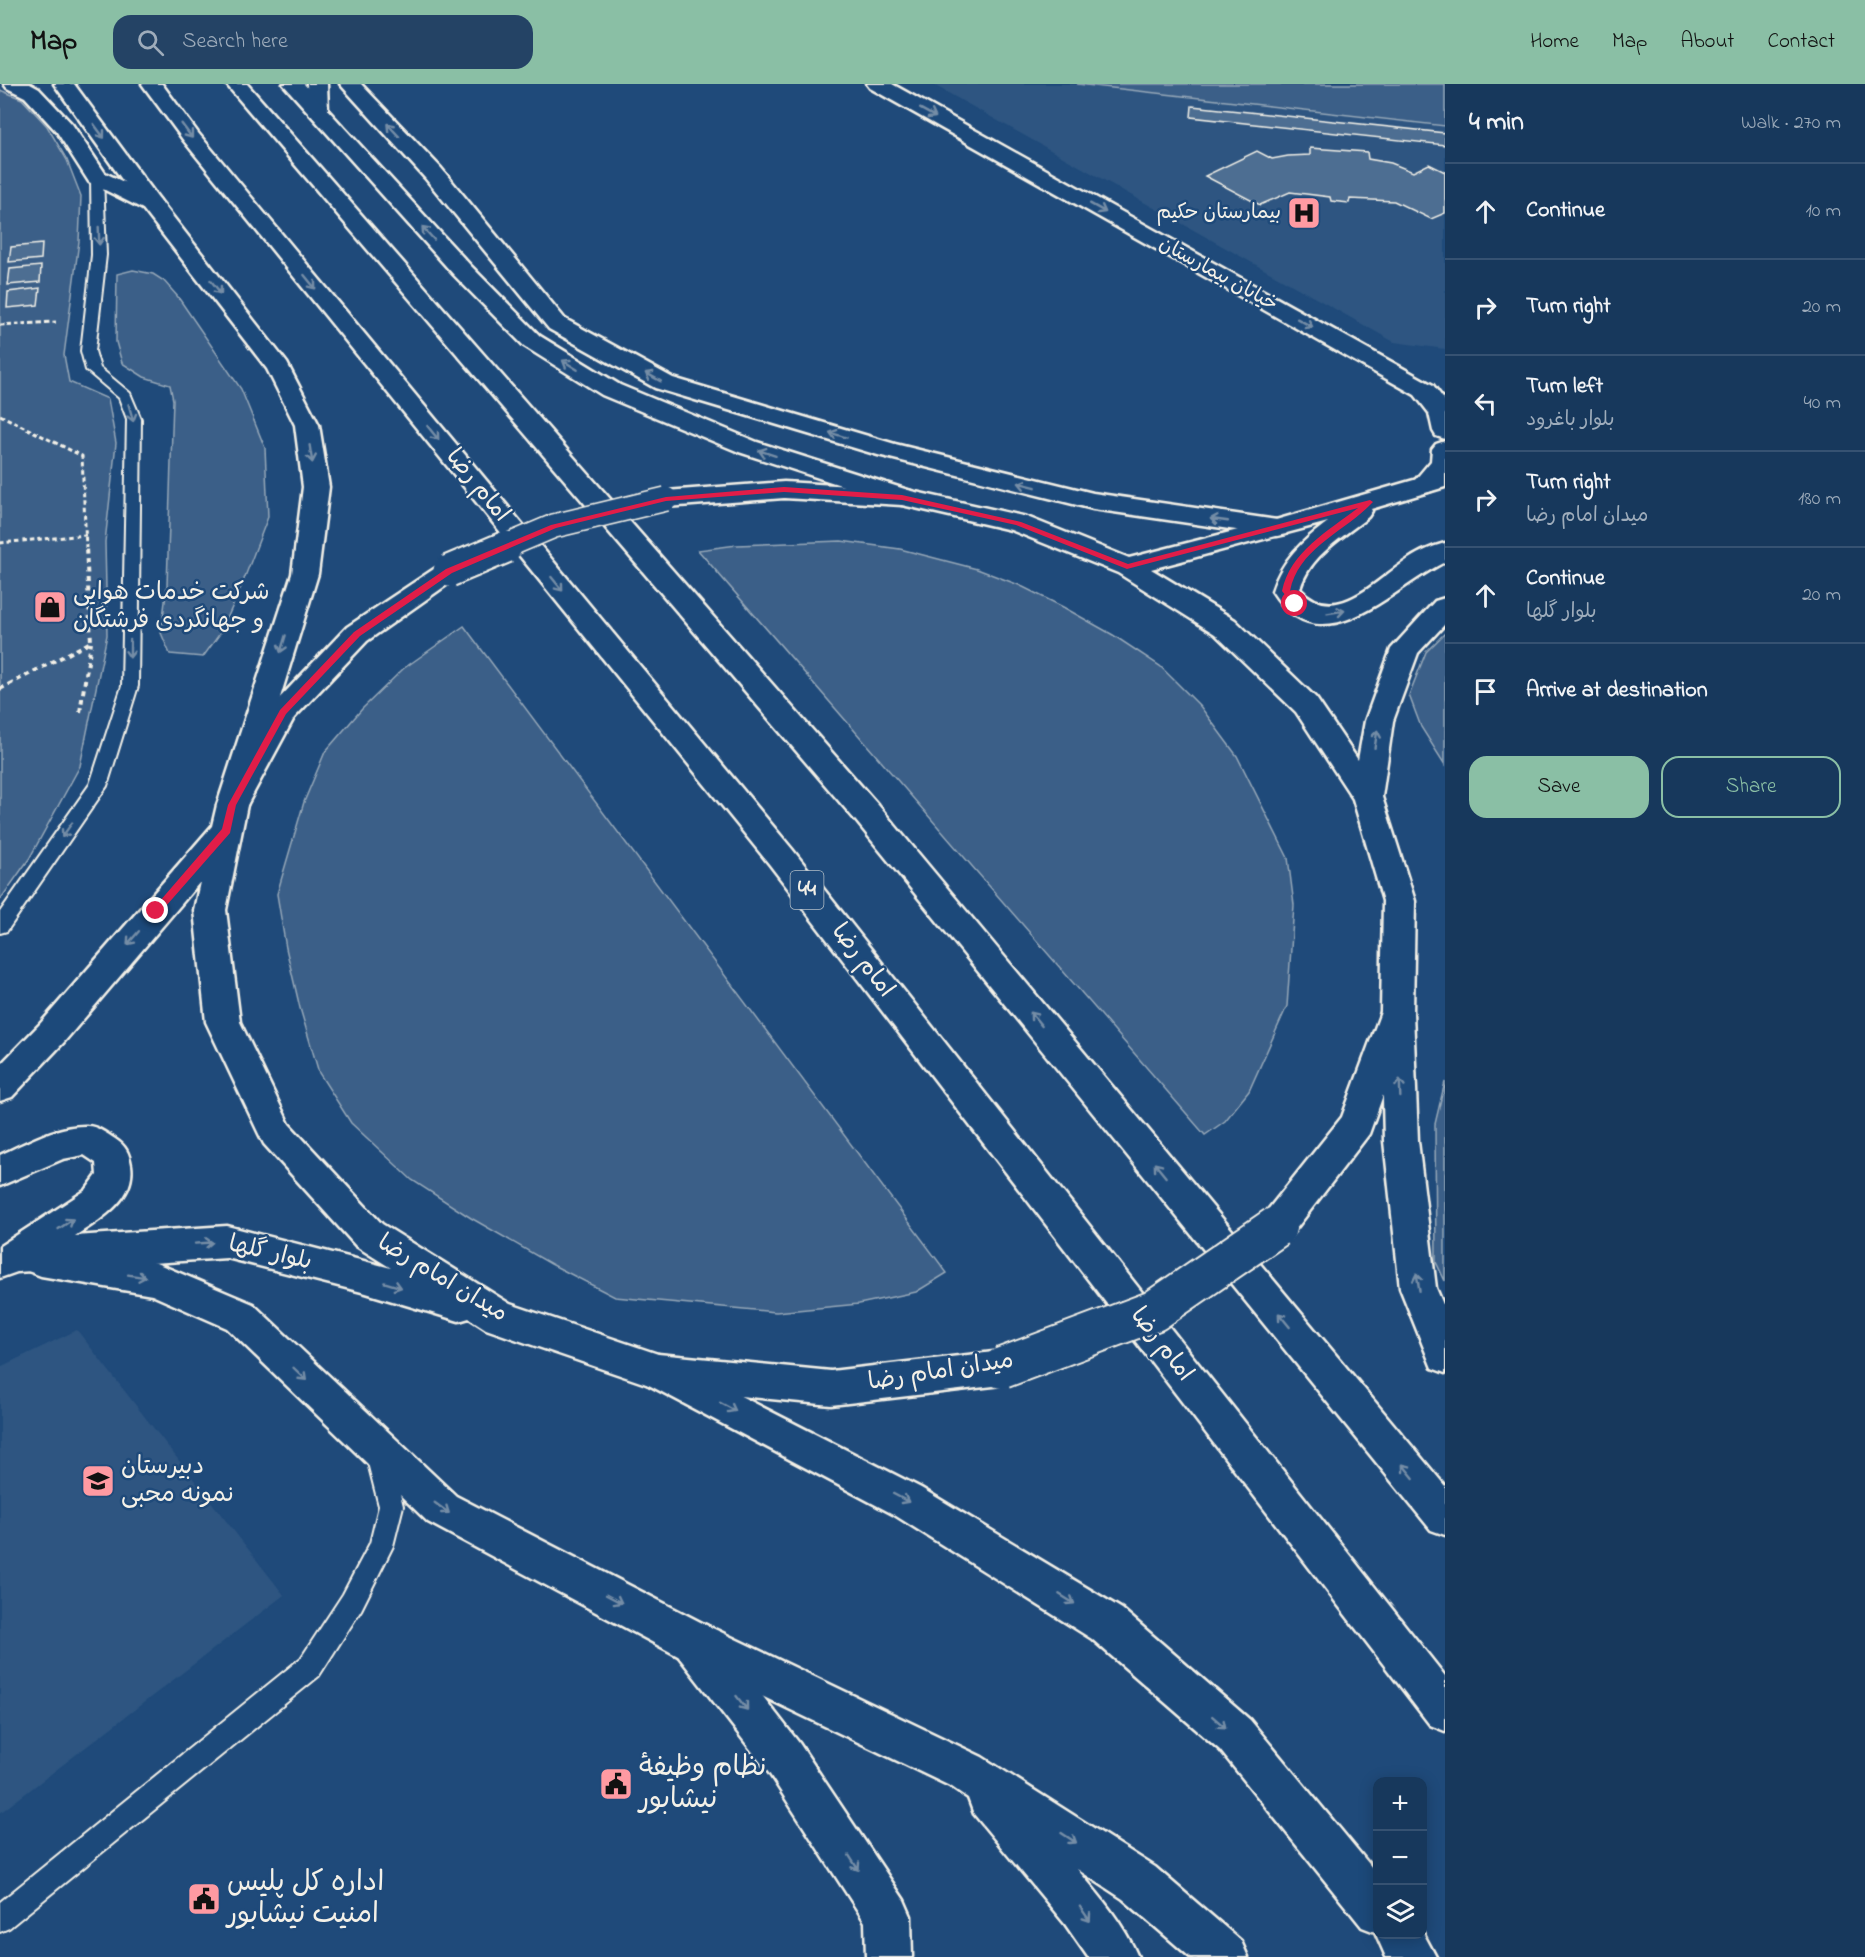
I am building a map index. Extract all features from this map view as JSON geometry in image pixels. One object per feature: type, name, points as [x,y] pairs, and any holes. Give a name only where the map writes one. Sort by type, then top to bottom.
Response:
[{"type":"main road","points":[[14,84],[32,93],[65,128],[97,177],[151,204]]},
{"type":"main road","points":[[0,1087],[52,1033],[229,818],[304,574],[316,487],[307,425],[278,368],[151,204],[64,84]]},
{"type":"main road","name":"امام رضا","points":[[152,84],[191,137],[781,857],[1445,1710]]},
{"type":"main road","points":[[236,84],[867,813],[1445,1516]]},
{"type":"main road","points":[[293,84],[462,270],[532,341],[611,390],[748,447],[902,497]]},
{"type":"main road","points":[[317,84],[318,111]]},
{"type":"main road","points":[[350,84],[433,173],[557,324],[664,383],[887,450],[1092,501],[1276,528]]},
{"type":"main road","name":"خیابان بیمارستان","points":[[877,84],[1424,390],[1441,412],[1445,431]]},
{"type":"main road","points":[[1127,567],[1370,502],[1434,482],[1443,462],[1445,449]]},
{"type":"main road","name":"میدان امام رضا","points":[[784,490],[902,497],[1018,524],[1127,567],[1225,627],[1306,705],[1366,797],[1399,901],[1397,1012],[1357,1124],[1276,1227],[1154,1311],[1002,1368],[831,1388],[658,1371],[499,1317],[369,1235],[276,1134],[223,1022],[210,910],[229,818],[283,712],[357,634],[449,571],[554,526],[666,499],[784,490]]},
{"type":"main road","points":[[1370,502],[1308,550],[1297,563],[1289,576],[1286,591],[1295,604],[1312,612],[1330,615],[1356,609],[1414,568],[1445,552]]},
{"type":"main road","points":[[1366,797],[1379,721],[1405,649],[1445,607]]},
{"type":"main road","points":[[1397,1012],[1401,1141],[1418,1288],[1445,1356]]},
{"type":"main road","points":[[0,1171],[58,1144],[88,1140],[112,1155],[115,1177],[99,1201],[8,1259]]},
{"type":"main road","name":"بلوار گلها","points":[[8,1259],[226,1242],[366,1277],[499,1317]]},
{"type":"main road","points":[[8,1259],[156,1279],[240,1316],[442,1509],[693,1641],[967,1772],[1139,1883],[1225,1957]]},
{"type":"main road","points":[[658,1371],[907,1501],[1107,1624],[1235,1736],[1373,1906]]},
{"type":"main road","points":[[693,1641],[784,1758],[888,1916],[889,1957]]},
{"type":"main road","points":[[967,1772],[1081,1908],[1115,1957]]},
{"type":"main road","points":[[1400,1939],[1413,1957]]},
{"type":"lane","points":[[0,926],[98,786],[130,686],[134,419],[125,396],[93,370],[88,351],[99,255],[97,177]]},
{"type":"lane","points":[[0,1919],[310,1667],[352,1602],[381,1546],[391,1506],[376,1447]]},
{"type":"path","points":[[0,325],[92,320]]},
{"type":"path","points":[[0,415],[82,456],[92,642],[85,696],[79,717]]},
{"type":"path","points":[[0,543],[86,535]]},
{"type":"path","points":[[0,689],[92,642]]},
{"type":"shaded area","name":"بیمارستان حکیم","points":[[932,84],[1445,84],[1445,349],[1394,342]]},
{"type":"shaded area","points":[[1077,84],[1445,84],[1445,126]]},
{"type":"shaded area","points":[[0,90],[22,99],[47,126],[67,160],[81,196],[79,241],[64,355],[69,382],[108,399],[116,443],[105,542],[107,635],[80,766],[29,859],[0,900]]},
{"type":"shaded area","points":[[133,270],[153,274],[164,281],[178,297],[241,389],[265,448],[268,517],[221,632],[203,657],[170,654],[161,633],[167,586],[173,400],[170,385],[144,377],[122,363],[116,342],[117,274]]},
{"type":"shaded area","points":[[841,541],[900,549],[977,569],[1019,585],[1063,607],[1113,635],[1160,666],[1200,706],[1237,756],[1288,858],[1294,905],[1287,1006],[1249,1091],[1225,1121],[1205,1135],[698,550],[737,545]]},
{"type":"shaded area","points":[[464,626],[947,1273],[916,1292],[859,1304],[776,1312],[615,1297],[551,1264],[471,1218],[412,1180],[351,1123],[319,1073],[300,1008],[286,948],[277,894],[304,802],[325,752],[362,709],[403,669]]},
{"type":"shaded area","points":[[1445,633],[1445,765],[1421,727],[1409,695],[1426,652]]},
{"type":"shaded area","points":[[1445,1082],[1445,1281],[1436,1262],[1435,1124]]},
{"type":"shaded area","name":"دبیرستان نمونه محبی","points":[[77,1330],[284,1595],[0,1813],[0,1367]]},
{"type":"building","points":[[1192,106],[1445,133],[1445,145],[1191,117]]},
{"type":"building","points":[[1310,148],[1367,152],[1368,159],[1391,163],[1413,172],[1429,164],[1445,172],[1445,213],[1431,219],[1394,201],[1350,199],[1349,203],[1331,201],[1330,197],[1290,192],[1260,205],[1205,176],[1257,151],[1272,159],[1310,155]]},
{"type":"building","points":[[42,244],[41,259],[9,262],[11,247]]},
{"type":"building","points":[[41,266],[40,282],[8,285],[10,269]]},
{"type":"building","points":[[40,288],[38,305],[7,308],[8,292]]},
{"type":"place","name":"بیمارستان حکیم","points":[[1304,213]]},
{"type":"place","name":"شرکت خدمات هوایی و جهانگردی فرشتگان","points":[[50,607]]},
{"type":"place","name":"دبیرستان نمونه محبی","points":[[98,1481]]},
{"type":"place","name":"نظام وظیفهٔ نیشابور","points":[[616,1784]]},
{"type":"place","name":"اداره کل پلیس امنیت نیشابور","points":[[204,1899]]},
{"type":"route","points":[[156,911],[226,830],[232,805],[283,712],[357,634],[449,571],[554,526],[666,499],[784,490],[902,497],[1018,524],[1127,567],[1370,502],[1308,550],[1297,563],[1289,576],[1286,591],[1295,604]]}]
